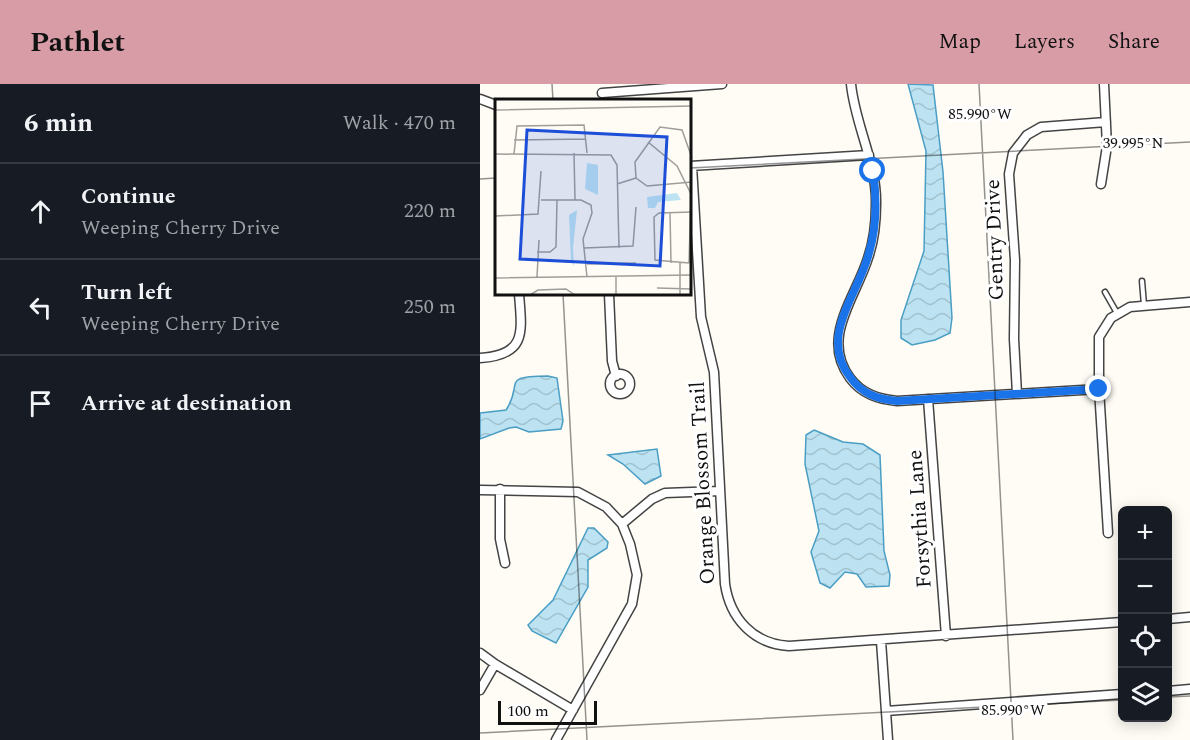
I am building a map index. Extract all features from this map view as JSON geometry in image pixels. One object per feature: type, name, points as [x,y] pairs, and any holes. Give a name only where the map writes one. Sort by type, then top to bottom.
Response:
[{"type":"street","points":[[602,93],[722,84]]},
{"type":"street","points":[[851,84],[876,190],[873,239],[863,272],[842,319],[838,350],[847,374],[868,394],[897,401],[1099,389]]},
{"type":"street","points":[[1101,184],[1107,146],[1104,84]]},
{"type":"street","points":[[480,99],[495,105]]},
{"type":"street","name":"Gentry Drive","points":[[1017,394],[1014,339],[1015,260],[1009,174],[1013,153],[1027,135],[1041,127],[1106,122]]},
{"type":"street","points":[[692,166],[869,155]]},
{"type":"street","name":"Orange Blossom Trail","points":[[692,181],[701,317],[714,372],[726,593],[731,610],[743,626],[761,638],[782,646],[1118,622]]},
{"type":"street","points":[[480,358],[499,356],[514,349],[522,330],[519,296]]},
{"type":"street","points":[[609,296],[612,361],[616,376]]},
{"type":"street","points":[[1108,533],[1099,389],[1099,337],[1106,324],[1117,313],[1130,307],[1190,302]]},
{"type":"street","name":"Forsythia Lane","points":[[928,399],[946,636]]},
{"type":"street","points":[[500,489],[500,539],[505,563]]},
{"type":"street","points":[[480,490],[578,492],[606,507],[622,524],[635,559],[637,575],[634,597],[626,618],[556,740]]},
{"type":"street","points":[[622,524],[652,500],[665,493],[719,491]]},
{"type":"street","points":[[1172,619],[1190,617]]},
{"type":"street","points":[[881,640],[888,740]]},
{"type":"street","points":[[480,652],[495,664],[573,710]]},
{"type":"street","points":[[480,690],[495,664]]},
{"type":"street","points":[[1172,691],[1190,689]]},
{"type":"street","points":[[886,711],[1118,694]]},
{"type":"lane","points":[[1142,280],[1144,306]]},
{"type":"lane","points":[[1105,292],[1117,313]]},
{"type":"water","points":[[908,84],[933,85],[943,172],[952,318],[950,333],[935,340],[912,345],[901,338],[901,320],[924,251],[926,151]]},
{"type":"water","points":[[533,376],[557,378],[563,421],[561,429],[529,432],[516,427],[480,439],[480,413],[506,410],[518,380]]},
{"type":"water","points":[[814,430],[843,442],[863,444],[880,455],[884,551],[890,575],[889,586],[866,587],[857,574],[845,572],[830,588],[820,583],[811,552],[819,531],[805,464],[806,435]]},
{"type":"water","points":[[657,449],[661,476],[645,484],[623,464],[608,455]]},
{"type":"water","points":[[588,528],[594,528],[608,542],[607,548],[588,560],[588,587],[556,643],[532,631],[528,625],[553,600]]},
{"type":"route","points":[[873,171],[876,190],[873,239],[869,256],[842,319],[837,338],[841,363],[861,390],[876,397],[897,401],[1099,389]]}]
